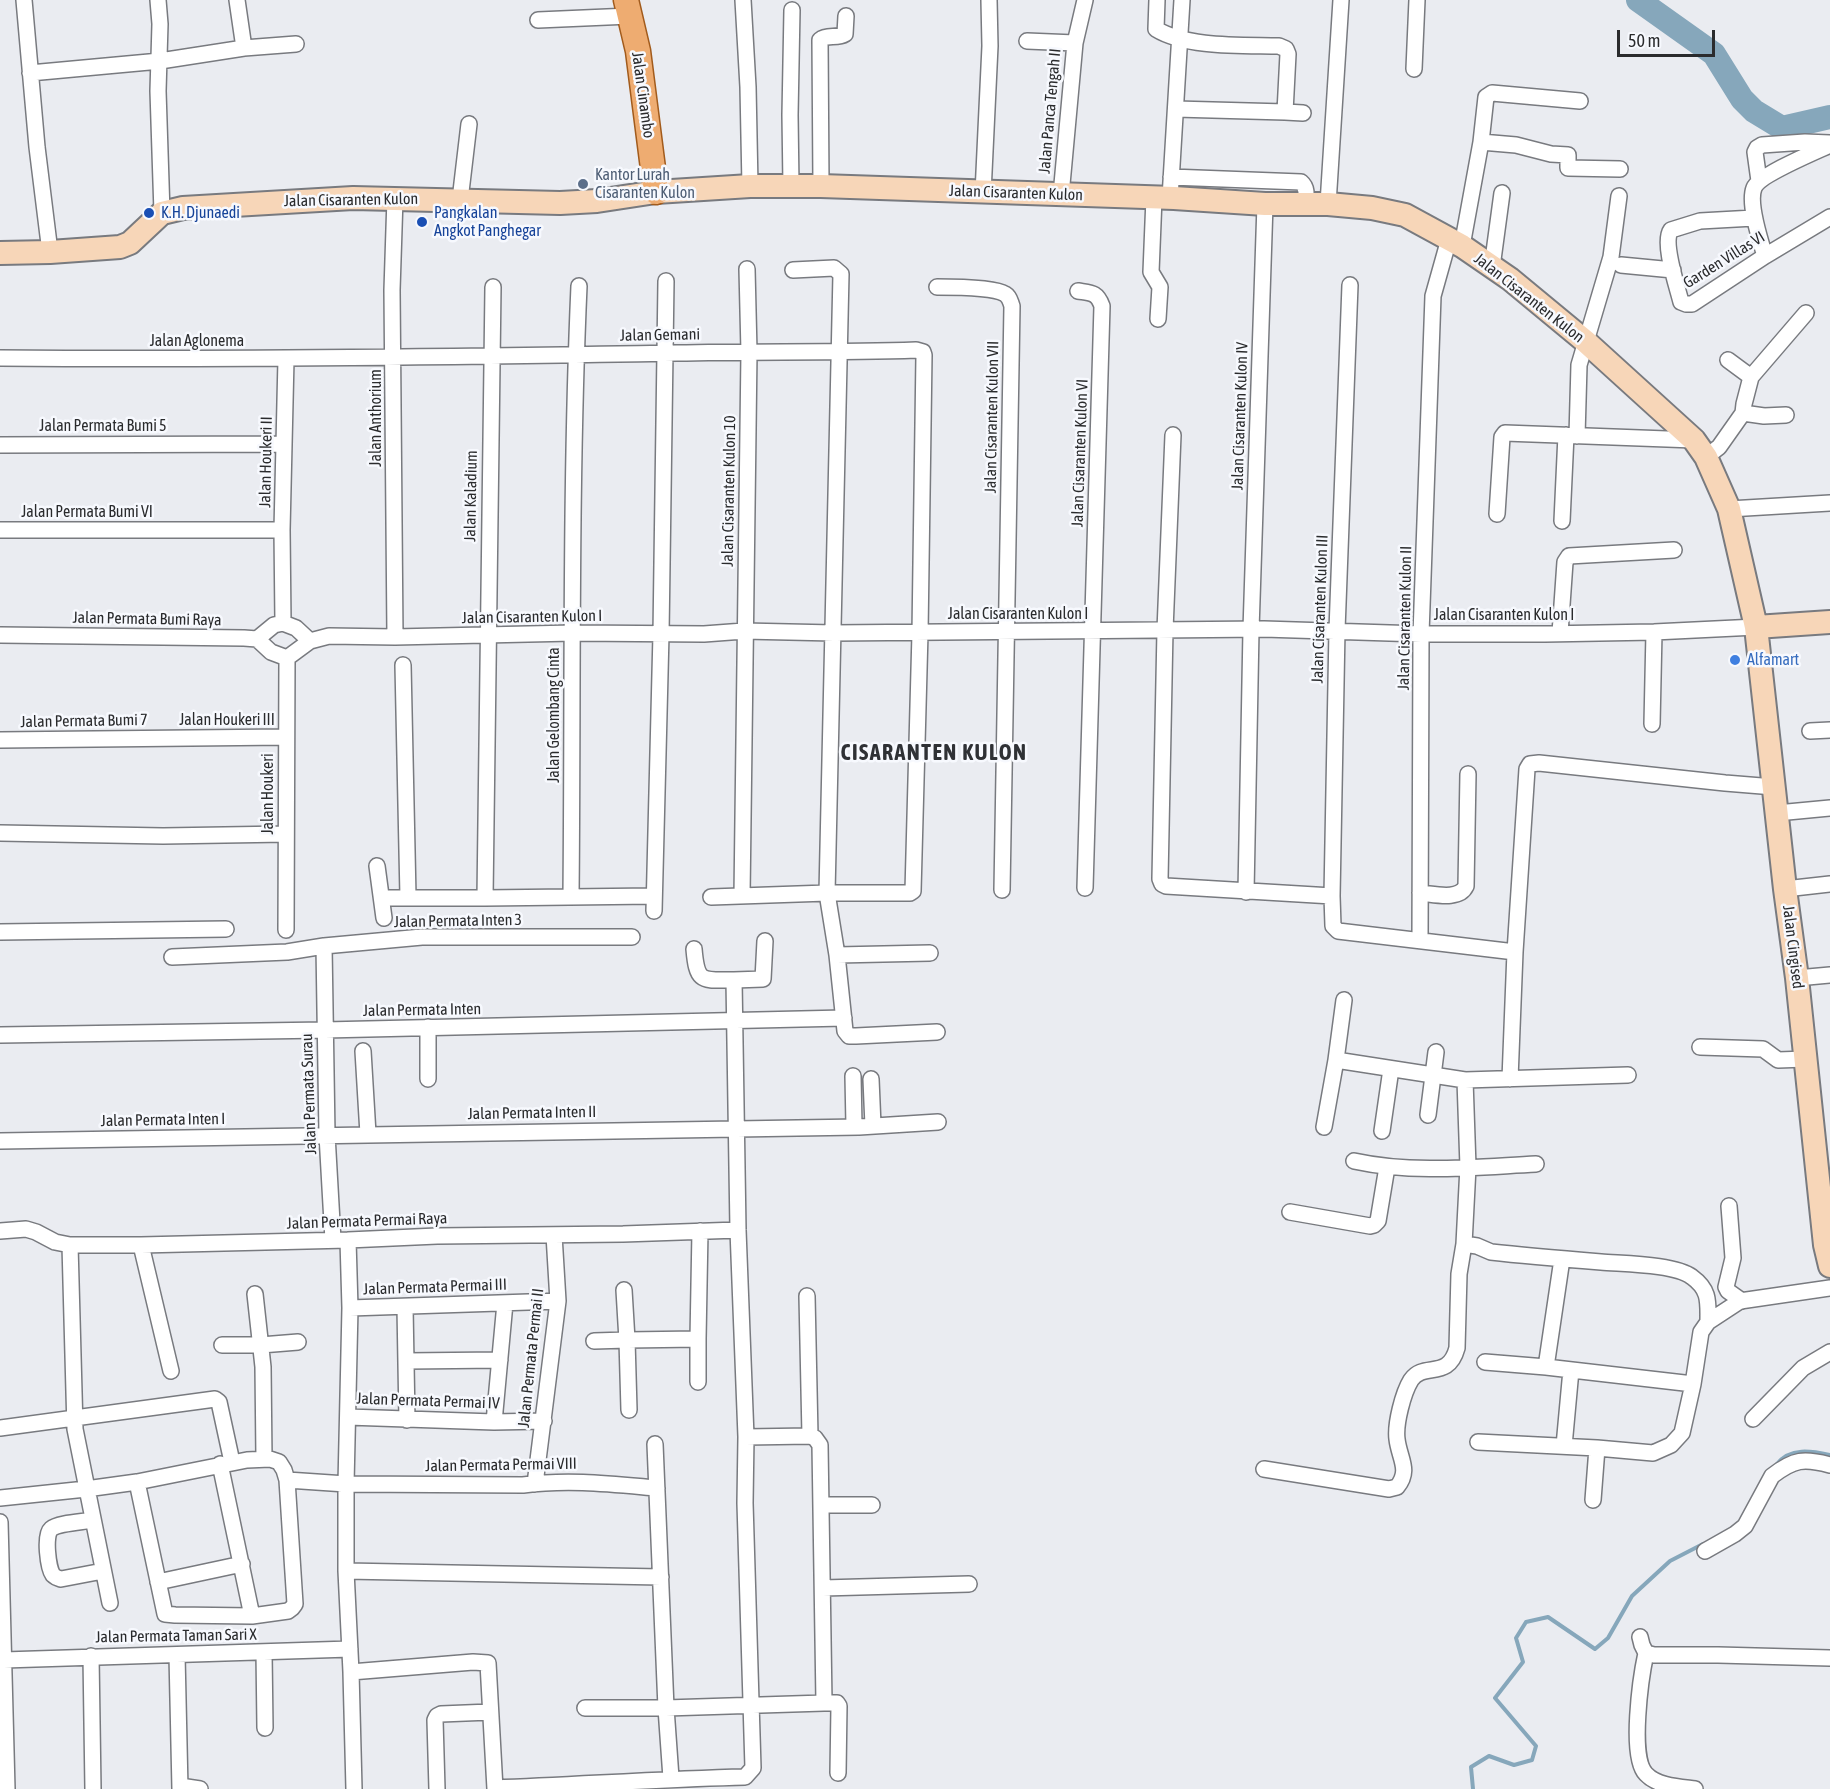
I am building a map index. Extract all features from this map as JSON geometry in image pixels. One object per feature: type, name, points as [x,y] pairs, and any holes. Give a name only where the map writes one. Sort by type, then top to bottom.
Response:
[{"type":"main road","name":"Jalan Cinambo","points":[[628,8],[638,51],[656,192]]},
{"type":"main road","name":"Jalan Cisaranten Kulon","points":[[162,213],[205,206],[307,200],[395,198],[560,203],[597,201],[656,192],[750,186],[821,186],[1061,195],[1165,191],[1265,204],[1328,204],[1372,208],[1405,215],[1456,243],[1510,279],[1585,341],[1700,449],[1729,509],[1756,627]]},
{"type":"main road","points":[[0,253],[120,247],[130,243],[162,213]]},
{"type":"main road","points":[[1756,627],[1830,622]]},
{"type":"main road","name":"Jalan Cingised","points":[[1756,627],[1806,1059],[1824,1176],[1825,1245],[1830,1266]]},
{"type":"street","points":[[24,0],[37,147],[50,252]]},
{"type":"street","points":[[158,0],[162,213]]},
{"type":"street","points":[[237,0],[244,48]]},
{"type":"street","points":[[743,0],[750,186]]},
{"type":"street","points":[[983,193],[990,46],[989,0]]},
{"type":"street","points":[[1075,43],[1085,0]]},
{"type":"street","points":[[1157,0],[1156,29],[1179,40],[1279,46],[1286,49],[1288,54],[1285,111]]},
{"type":"street","points":[[1158,319],[1160,287],[1151,272],[1176,109],[1182,0]]},
{"type":"street","points":[[1328,204],[1341,0]]},
{"type":"street","points":[[1414,69],[1417,0]]},
{"type":"street","points":[[538,20],[628,8]]},
{"type":"street","points":[[791,186],[792,10]]},
{"type":"street","points":[[821,186],[820,40],[824,37],[845,34],[846,16]]},
{"type":"street","name":"Jalan Panca Tengah II","points":[[1027,41],[1075,43],[1061,195]]},
{"type":"street","points":[[30,73],[160,61],[244,48],[296,44]]},
{"type":"street","name":"Jalan Cisaranten Kulon II","points":[[1420,940],[1421,634],[1433,296],[1456,243],[1480,142],[1486,97],[1489,94],[1580,101]]},
{"type":"street","points":[[1176,109],[1303,113]]},
{"type":"street","points":[[460,200],[469,124]]},
{"type":"street","points":[[1480,142],[1516,145],[1551,154],[1568,155],[1568,168],[1620,169]]},
{"type":"street","points":[[1759,181],[1755,152],[1762,145],[1805,142],[1830,144]]},
{"type":"street","points":[[1765,256],[1754,218],[1753,189],[1759,181],[1773,172],[1830,144]]},
{"type":"street","points":[[1165,191],[1301,182],[1305,185],[1306,190],[1305,204]]},
{"type":"street","points":[[1492,267],[1502,193]]},
{"type":"street","points":[[1562,521],[1579,365],[1611,257],[1619,196]]},
{"type":"street","name":"Jalan Anthorium","points":[[395,198],[392,290],[395,637]]},
{"type":"street","name":"Jalan Cisaranten Kulon IV","points":[[1246,892],[1251,630],[1265,204]]},
{"type":"street","name":"Garden Villas VI","points":[[1754,218],[1700,221],[1668,233],[1673,270],[1681,302],[1692,304],[1830,217]]},
{"type":"street","points":[[1621,265],[1673,270]]},
{"type":"street","points":[[794,270],[834,268],[841,274],[827,893],[837,955],[845,1031],[849,1036],[937,1032]]},
{"type":"street","name":"Jalan Cisaranten Kulon 10","points":[[742,896],[749,352],[747,269]]},
{"type":"street","points":[[381,898],[571,896],[654,903],[661,634],[666,281]]},
{"type":"street","name":"Jalan Cisaranten Kulon III","points":[[1350,285],[1337,630],[1333,926],[1338,931],[1420,940]]},
{"type":"street","name":"Jalan Gelombang Cinta","points":[[571,896],[576,355],[579,286]]},
{"type":"street","name":"Jalan Kaladium","points":[[485,898],[493,287]]},
{"type":"street","name":"Jalan Cisaranten Kulon VII","points":[[937,287],[972,288],[1004,293],[1010,298],[1012,306],[1006,632]]},
{"type":"street","name":"Jalan Cisaranten Kulon VI","points":[[1078,291],[1093,293],[1099,298],[1102,306],[1085,888]]},
{"type":"street","points":[[1497,514],[1502,437],[1505,433],[1571,435],[1700,449],[1719,447],[1743,413],[1751,377],[1806,313]]},
{"type":"street","name":"Jalan Gemani","points":[[393,358],[749,352],[839,353],[916,350],[922,352],[924,355],[920,633]]},
{"type":"street","name":"Jalan Aglonema","points":[[0,358],[393,358]]},
{"type":"street","name":"Jalan Houkeri II","points":[[173,531],[282,530],[286,359]]},
{"type":"street","points":[[1728,360],[1751,377]]},
{"type":"street","points":[[1743,413],[1764,416],[1786,415]]},
{"type":"street","points":[[1173,435],[1160,879],[1166,886],[1332,896]]},
{"type":"street","name":"Jalan Permata Bumi 5","points":[[0,445],[283,444]]},
{"type":"street","points":[[1729,509],[1830,503]]},
{"type":"street","name":"Jalan Permata Bumi VI","points":[[0,530],[173,531]]},
{"type":"street","points":[[282,530],[283,623]]},
{"type":"street","points":[[1560,633],[1565,562],[1569,556],[1674,550]]},
{"type":"street","points":[[287,658],[271,652],[257,639],[274,625],[283,623],[296,628],[310,641]]},
{"type":"street","name":"Jalan Cisaranten Kulon I","points":[[287,658],[310,641],[329,636],[704,634],[744,631],[920,633],[1166,630],[1337,630],[1421,634],[1654,632],[1756,627]]},
{"type":"street","points":[[1002,890],[1006,632]]},
{"type":"street","points":[[1652,724],[1654,632]]},
{"type":"street","points":[[711,897],[910,893],[913,891],[920,633]]},
{"type":"street","name":"Jalan Permata Bumi Raya","points":[[0,635],[257,639]]},
{"type":"street","name":"Jalan Houkeri","points":[[286,930],[287,658]]},
{"type":"street","points":[[403,665],[408,897]]},
{"type":"street","points":[[1810,731],[1830,730]]},
{"type":"street","name":"Jalan Houkeri III","points":[[168,738],[286,737]]},
{"type":"street","name":"Jalan Permata Bumi 7","points":[[0,740],[168,738]]},
{"type":"street","points":[[1510,1079],[1515,952],[1527,769],[1530,764],[1539,763],[1774,787]]},
{"type":"street","points":[[1420,893],[1456,895],[1466,886],[1468,774]]},
{"type":"street","points":[[1777,813],[1830,808]]},
{"type":"street","points":[[0,833],[163,836],[286,834]]},
{"type":"street","points":[[377,866],[384,918]]},
{"type":"street","points":[[1785,889],[1830,884]]},
{"type":"street","points":[[0,932],[226,929]]},
{"type":"street","name":"Jalan Permata Inten 3","points":[[172,957],[286,952],[422,937],[632,937]]},
{"type":"street","points":[[1420,940],[1515,952]]},
{"type":"street","points":[[694,949],[696,969],[700,977],[706,980],[763,979],[765,941]]},
{"type":"street","name":"Jalan Permata Surau","points":[[324,946],[327,1135],[350,1308],[346,1484]]},
{"type":"street","points":[[837,955],[930,953]]},
{"type":"street","points":[[1797,978],[1830,975]]},
{"type":"street","points":[[351,1671],[473,1662],[488,1663],[495,1788],[565,1786],[671,1778],[745,1777],[753,1768],[745,1503],[746,1437],[738,1230],[734,980]]},
{"type":"street","points":[[1324,1126],[1344,1000]]},
{"type":"street","name":"Jalan Permata Inten","points":[[0,1035],[844,1018]]},
{"type":"street","points":[[428,1027],[428,1078]]},
{"type":"street","points":[[1700,1047],[1763,1049],[1778,1060],[1806,1059]]},
{"type":"street","points":[[363,1051],[368,1134]]},
{"type":"street","points":[[1428,1115],[1436,1052]]},
{"type":"street","points":[[1336,1060],[1465,1080],[1628,1075]]},
{"type":"street","points":[[1382,1131],[1390,1069]]},
{"type":"street","points":[[853,1077],[854,1126]]},
{"type":"street","points":[[871,1079],[873,1126]]},
{"type":"street","points":[[1264,1468],[1389,1489],[1397,1487],[1403,1480],[1404,1471],[1396,1425],[1411,1379],[1420,1373],[1448,1365],[1454,1360],[1457,1348],[1459,1274],[1464,1244],[1468,1167],[1465,1080]]},
{"type":"street","name":"Jalan Permata Inten II","points":[[327,1135],[873,1126],[938,1122]]},
{"type":"street","name":"Jalan Permata Inten I","points":[[0,1141],[327,1135]]},
{"type":"street","points":[[1354,1161],[1387,1167],[1536,1164]]},
{"type":"street","points":[[1290,1212],[1374,1225],[1378,1221],[1387,1167]]},
{"type":"street","points":[[1729,1206],[1734,1258],[1726,1287],[1741,1301]]},
{"type":"street","name":"Jalan Permata Permai Raya","points":[[0,1231],[26,1229],[55,1242],[69,1245],[141,1245],[738,1230]]},
{"type":"street","points":[[698,1382],[700,1231]]},
{"type":"street","name":"Jalan Permata Permai II","points":[[535,1484],[558,1301],[554,1235]]},
{"type":"street","points":[[1464,1244],[1491,1252],[1676,1270],[1691,1276],[1701,1286],[1708,1298],[1708,1322]]},
{"type":"street","points":[[69,1245],[75,1429],[110,1603]]},
{"type":"street","points":[[141,1245],[171,1371]]},
{"type":"street","points":[[1546,1367],[1562,1258]]},
{"type":"street","points":[[1708,1298],[1741,1301],[1830,1288]]},
{"type":"street","points":[[624,1290],[629,1410]]},
{"type":"street","points":[[255,1294],[261,1345],[264,1459]]},
{"type":"street","points":[[807,1296],[810,1436]]},
{"type":"street","name":"Jalan Permata Permai III","points":[[350,1308],[558,1301]]},
{"type":"street","points":[[1478,1442],[1653,1453],[1671,1445],[1682,1433],[1701,1332],[1708,1322],[1741,1301]]},
{"type":"street","points":[[494,1422],[505,1304]]},
{"type":"street","points":[[405,1306],[407,1420]]},
{"type":"street","points":[[594,1341],[698,1340]]},
{"type":"street","points":[[222,1345],[298,1342]]},
{"type":"street","points":[[1753,1419],[1803,1368],[1830,1352]]},
{"type":"street","points":[[407,1361],[500,1360]]},
{"type":"street","points":[[1485,1362],[1693,1384]]},
{"type":"street","points":[[1564,1446],[1571,1370]]},
{"type":"street","points":[[0,1428],[215,1400],[219,1402],[226,1463],[252,1616]]},
{"type":"street","name":"Jalan Permata Permai IV","points":[[348,1417],[494,1422],[544,1421]]},
{"type":"street","points":[[746,1437],[810,1436],[815,1438],[820,1445],[824,1703]]},
{"type":"street","points":[[655,1444],[671,1778]]},
{"type":"street","points":[[1593,1500],[1598,1448]]},
{"type":"street","points":[[0,1498],[137,1482],[226,1463],[264,1459],[279,1462],[287,1480],[295,1604],[288,1611],[252,1616],[165,1614],[137,1482]]},
{"type":"street","points":[[1705,1551],[1745,1527],[1774,1473],[1804,1460],[1830,1465]]},
{"type":"street","name":"Jalan Permata Permai VIII","points":[[287,1480],[346,1484],[524,1485],[552,1481],[657,1488]]},
{"type":"street","points":[[346,1484],[346,1571],[354,1789]]},
{"type":"street","points":[[822,1505],[872,1504]]},
{"type":"street","points":[[93,1520],[54,1526],[48,1532],[46,1539],[51,1573],[55,1578],[61,1579],[104,1572]]},
{"type":"street","points":[[0,1522],[6,1789]]},
{"type":"street","points":[[158,1582],[242,1564]]},
{"type":"street","points":[[346,1571],[661,1577]]},
{"type":"street","points":[[824,1588],[969,1584]]},
{"type":"street","points":[[1640,1637],[1646,1653],[1641,1678],[1639,1712],[1638,1754],[1641,1768],[1653,1779],[1672,1786],[1695,1789]]},
{"type":"street","name":"Jalan Permata Taman Sari X","points":[[4,1660],[350,1649]]},
{"type":"street","points":[[264,1652],[266,1728]]},
{"type":"street","points":[[1646,1653],[1830,1658]]},
{"type":"street","points":[[177,1655],[180,1787],[200,1789]]},
{"type":"street","points":[[91,1656],[93,1789]]},
{"type":"street","points":[[585,1708],[837,1703],[839,1706],[838,1773]]},
{"type":"street","points":[[437,1789],[435,1720],[437,1716],[490,1712]]},
{"type":"waterway","points":[[1638,0],[1714,54],[1742,99],[1754,111],[1782,128],[1830,117]]},
{"type":"waterway","points":[[1777,1464],[1788,1455],[1795,1453],[1830,1455]]},
{"type":"waterway","points":[[1473,1789],[1471,1767],[1489,1756],[1514,1765],[1532,1760],[1536,1746],[1495,1698],[1523,1662],[1516,1638],[1526,1622],[1548,1617],[1595,1649],[1608,1638],[1632,1596],[1670,1561],[1703,1544]]},
{"type":"place","name":"Kantor Lurah Cisaranten Kulon","points":[[583,184]]},
{"type":"place","name":"K.H. Djunaedi","points":[[149,213]]},
{"type":"place","name":"Pangkalan Angkot Panghegar","points":[[422,222]]},
{"type":"place","name":"Alfamart","points":[[1735,660]]},
{"type":"district","name":"CISARANTEN KULON","points":[[934,753]]}]
